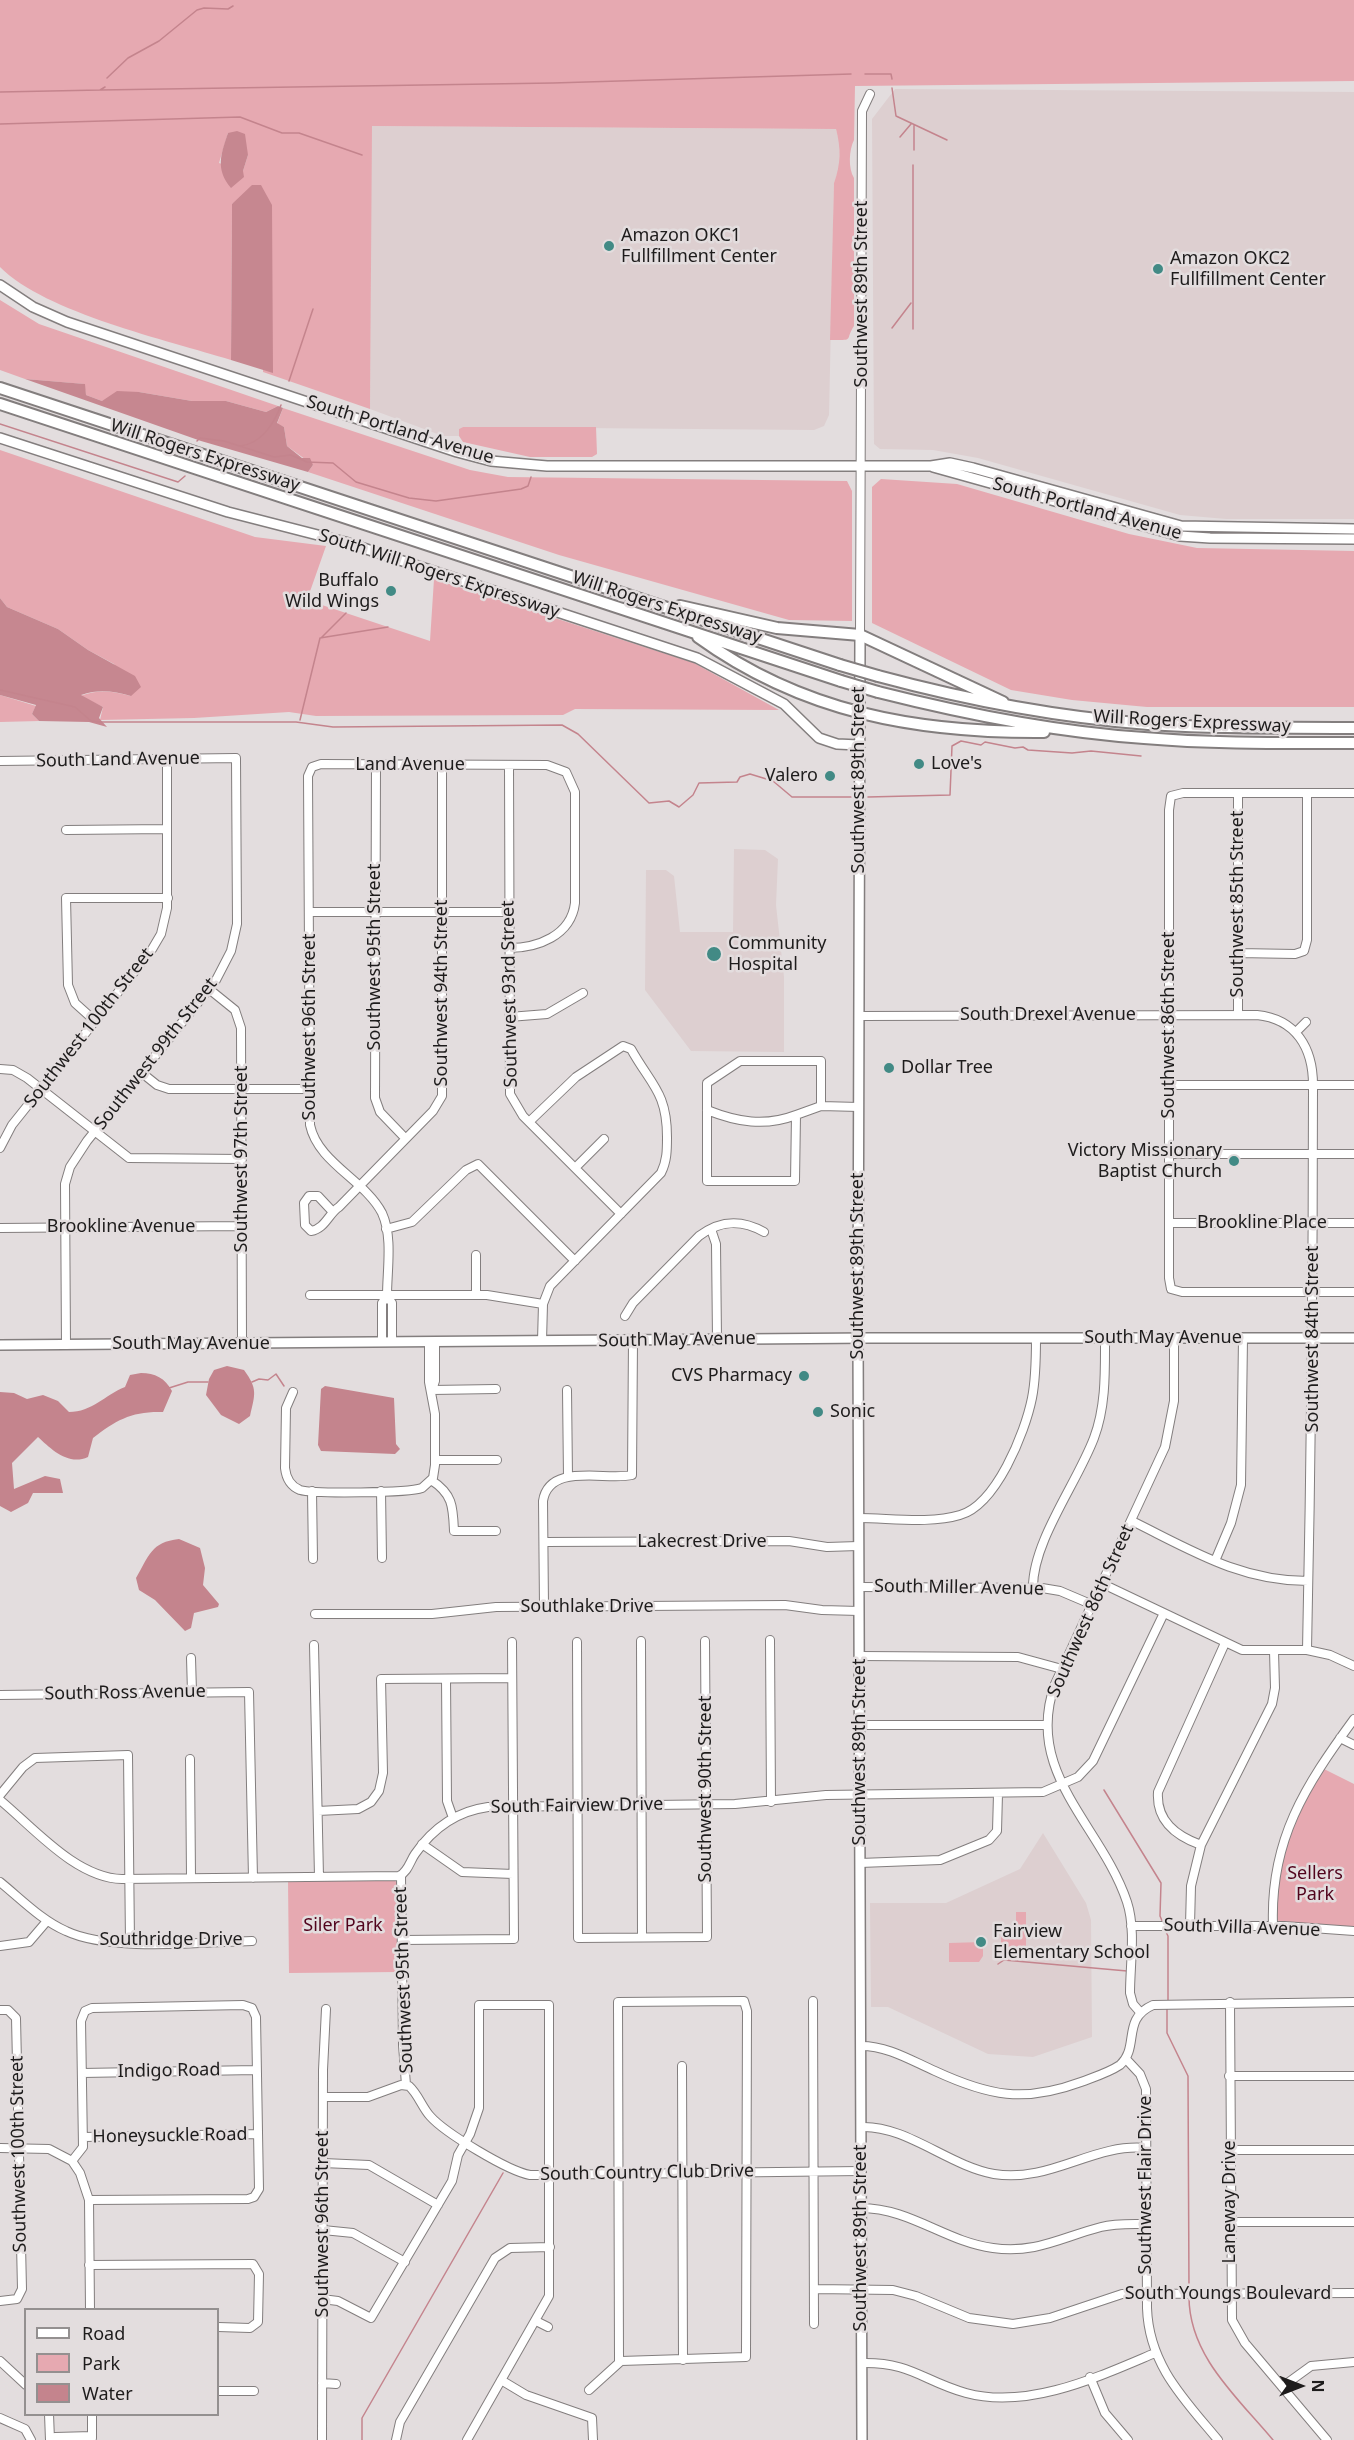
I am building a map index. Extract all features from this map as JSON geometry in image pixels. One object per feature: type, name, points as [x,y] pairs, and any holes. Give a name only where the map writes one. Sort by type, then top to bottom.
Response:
[{"type":"highway","name":"Will Rogers Expressway","points":[[0,388],[878,676],[1011,707],[1148,724],[1354,728]]},
{"type":"highway","name":"Will Rogers Expressway","points":[[0,404],[878,692],[972,714],[1078,731],[1196,742],[1354,743]]},
{"type":"highway","points":[[633,597],[777,628],[860,635],[1011,707]]},
{"type":"highway","points":[[690,631],[715,649],[797,693],[859,714],[1012,732],[1078,731]]},
{"type":"main road","name":"South Portland Avenue","points":[[0,285],[33,307],[67,322],[457,452],[491,461],[547,466],[860,464],[931,466],[950,463],[1181,526],[1354,529]]},
{"type":"main road","name":"South Will Rogers Expressway","points":[[0,438],[228,512],[345,542],[697,658],[784,704],[819,738],[837,744],[859,745]]},
{"type":"main road","name":"South Portland Avenue","points":[[931,466],[1180,536],[1354,539]]},
{"type":"main road","name":"Southwest 89th Street","points":[[860,635],[858,1611],[862,2440]]},
{"type":"main road","name":"South May Avenue","points":[[0,1345],[858,1338],[1354,1338]]},
{"type":"street","name":"Southwest 89th Street","points":[[860,635],[862,111],[870,94]]},
{"type":"street","name":"South Land Avenue","points":[[0,761],[236,758]]},
{"type":"street","name":"Southwest 99th Street","points":[[66,1345],[64,1227],[68,1172],[94,1132],[209,989],[228,958],[237,924],[236,758]]},
{"type":"street","name":"Southwest 100th Street","points":[[0,1148],[12,1125],[155,945],[166,919],[168,898],[167,760]]},
{"type":"street","name":"Land Avenue","points":[[312,767],[321,764],[509,765],[554,766],[566,772],[572,781],[575,796],[575,898],[571,918],[561,930],[536,946],[509,948]]},
{"type":"street","name":"Southwest 95th Street","points":[[376,764],[375,1098],[380,1113],[405,1138]]},
{"type":"street","name":"Southwest 94th Street","points":[[332,1211],[318,1196],[309,1196],[304,1203],[305,1225],[311,1231],[318,1230],[332,1211],[339,1207],[358,1185],[433,1111],[442,1096],[442,765]]},
{"type":"street","name":"Southwest 93rd Street","points":[[509,765],[509,1091],[515,1106],[529,1122],[621,1214]]},
{"type":"street","name":"Southwest 96th Street","points":[[312,767],[309,776],[309,1125],[313,1137],[380,1210],[386,1229],[387,1296],[392,1303],[387,1342]]},
{"type":"street","name":"Southwest 86th Street","points":[[1238,793],[1183,793],[1171,796],[1169,810],[1171,1289],[1182,1292],[1313,1292]]},
{"type":"street","points":[[1238,793],[1354,793]]},
{"type":"street","name":"Southwest 85th Street","points":[[1238,793],[1238,1015]]},
{"type":"street","points":[[1238,953],[1294,954],[1304,951],[1307,940],[1306,793]]},
{"type":"street","points":[[66,830],[167,829]]},
{"type":"street","points":[[95,1021],[75,1003],[68,985],[66,898],[168,898]]},
{"type":"street","points":[[309,912],[509,912]]},
{"type":"street","name":"Southwest 97th Street","points":[[209,989],[235,1010],[240,1021],[242,1343]]},
{"type":"street","points":[[509,1017],[548,1014],[583,993]]},
{"type":"street","name":"South Drexel Avenue","points":[[859,1016],[1238,1015]]},
{"type":"street","points":[[1238,1015],[1271,1017],[1296,1032],[1306,1022]]},
{"type":"street","name":"Southwest 84th Street","points":[[1296,1032],[1310,1055],[1313,1085],[1312,1482],[1307,1650]]},
{"type":"street","points":[[529,1122],[576,1077],[617,1047],[624,1046],[631,1049],[663,1099],[667,1117],[667,1148],[661,1173],[550,1286],[543,1304],[542,1341]]},
{"type":"street","points":[[795,1115],[795,1181],[707,1181],[707,1083],[740,1061],[821,1061],[821,1106]]},
{"type":"street","points":[[0,1069],[20,1073],[132,1159],[242,1159]]},
{"type":"street","points":[[142,1073],[167,1089],[309,1089]]},
{"type":"street","points":[[1169,1085],[1354,1085]]},
{"type":"street","points":[[707,1110],[732,1120],[751,1122],[781,1121],[821,1106],[859,1107]]},
{"type":"street","points":[[575,1168],[604,1139]]},
{"type":"street","points":[[1169,1154],[1354,1154]]},
{"type":"street","points":[[386,1229],[412,1222],[469,1166],[479,1164],[575,1261]]},
{"type":"street","name":"Brookline Place","points":[[1169,1222],[1354,1223]]},
{"type":"street","points":[[625,1316],[650,1286],[699,1236],[722,1224],[740,1223],[764,1232]]},
{"type":"street","name":"Brookline Avenue","points":[[0,1228],[241,1226]]},
{"type":"street","points":[[711,1229],[716,1244],[717,1339]]},
{"type":"street","points":[[476,1254],[476,1295]]},
{"type":"street","points":[[1313,1292],[1354,1292]]},
{"type":"street","points":[[310,1295],[476,1295],[543,1304]]},
{"type":"street","points":[[858,1518],[943,1518],[972,1510],[983,1503],[996,1487],[1026,1420],[1035,1381],[1036,1338]]},
{"type":"street","points":[[1034,1587],[1037,1560],[1098,1424],[1104,1393],[1105,1338]]},
{"type":"street","name":"Southwest 86th Street","points":[[1140,2012],[1131,1998],[1131,1913],[1122,1887],[1063,1784],[1052,1759],[1047,1725],[1049,1702],[1062,1669],[1168,1436],[1174,1401],[1174,1338]]},
{"type":"street","points":[[1215,1561],[1234,1514],[1241,1485],[1243,1338]]},
{"type":"street","points":[[544,1606],[545,1494],[555,1481],[568,1477],[632,1475],[633,1340]]},
{"type":"street","points":[[293,1392],[286,1408],[285,1473],[293,1485],[312,1491],[417,1489],[431,1480],[435,1460],[432,1390],[429,1382],[432,1342]]},
{"type":"street","points":[[432,1390],[496,1389]]},
{"type":"street","points":[[567,1390],[568,1477]]},
{"type":"street","points":[[435,1460],[497,1460]]},
{"type":"street","points":[[431,1480],[450,1496],[454,1531],[496,1532]]},
{"type":"street","points":[[312,1491],[313,1559]]},
{"type":"street","points":[[381,1491],[382,1558]]},
{"type":"street","points":[[1131,1521],[1215,1561],[1263,1578],[1308,1581]]},
{"type":"street","name":"Lakecrest Drive","points":[[544,1542],[789,1541],[827,1547],[858,1546]]},
{"type":"street","points":[[1102,1584],[1246,1651],[1307,1650],[1330,1655],[1354,1666]]},
{"type":"street","name":"South Miller Avenue","points":[[859,1587],[1034,1587],[1060,1591],[1093,1605]]},
{"type":"street","name":"Southlake Drive","points":[[315,1614],[438,1614],[489,1608],[544,1606],[785,1605],[822,1610],[858,1611]]},
{"type":"street","name":"South Fairview Drive","points":[[401,1875],[422,1844],[453,1818],[480,1808],[771,1802],[804,1796],[860,1794],[1038,1794],[1078,1777],[1096,1757],[1164,1613]]},
{"type":"street","points":[[770,1640],[771,1802]]},
{"type":"street","points":[[577,1642],[578,1938],[642,1937],[641,1641]]},
{"type":"street","name":"Southwest 90th Street","points":[[642,1937],[707,1937],[705,1641]]},
{"type":"street","points":[[402,1940],[514,1939],[512,1642]]},
{"type":"street","points":[[1201,1845],[1180,1836],[1166,1824],[1160,1810],[1158,1792],[1225,1642]]},
{"type":"street","points":[[314,1645],[319,1877]]},
{"type":"street","points":[[1190,1925],[1191,1886],[1201,1845],[1270,1710],[1275,1688],[1274,1651]]},
{"type":"street","points":[[859,1656],[1026,1657],[1062,1669]]},
{"type":"street","points":[[191,1658],[192,1692]]},
{"type":"street","points":[[318,1811],[362,1808],[379,1791],[382,1773],[381,1679],[512,1678]]},
{"type":"street","points":[[446,1679],[447,1801],[453,1818]]},
{"type":"street","name":"South Ross Avenue","points":[[0,1695],[249,1692],[253,1878]]},
{"type":"street","points":[[1273,1925],[1274,1878],[1285,1833],[1313,1775],[1354,1719]]},
{"type":"street","points":[[859,1725],[1047,1725]]},
{"type":"street","points":[[1340,1738],[1354,1744]]},
{"type":"street","points":[[0,1795],[23,1767],[35,1758],[128,1755],[130,1943]]},
{"type":"street","points":[[189,1759],[190,1878]]},
{"type":"street","points":[[860,1863],[940,1860],[989,1840],[997,1831],[998,1794]]},
{"type":"street","points":[[0,1800],[86,1871],[108,1878],[401,1875]]},
{"type":"street","points":[[422,1844],[462,1872],[513,1874]]},
{"type":"street","name":"Southwest 95th Street","points":[[401,1875],[406,2085]]},
{"type":"street","name":"Southridge Drive","points":[[0,1882],[47,1921],[79,1937],[104,1942],[130,1943],[252,1941]]},
{"type":"street","points":[[0,1946],[29,1942],[47,1921]]},
{"type":"street","name":"South Villa Avenue","points":[[1131,1926],[1273,1925],[1354,1931]]},
{"type":"street","points":[[589,2390],[619,2361],[746,2357],[747,2011],[744,2001],[618,2002],[619,2361]]},
{"type":"street","points":[[813,2001],[814,2324]]},
{"type":"street","name":"Laneway Drive","points":[[1230,2002],[1231,2315],[1237,2333],[1328,2440]]},
{"type":"street","points":[[861,2046],[884,2048],[976,2090],[1014,2096],[1037,2095],[1104,2073],[1126,2059],[1131,2030],[1140,2012],[1159,2003],[1354,2002]]},
{"type":"street","points":[[72,2161],[82,2149],[81,2021],[85,2011],[92,2008],[243,2005],[253,2010],[256,2017],[259,2189],[254,2197],[248,2199],[88,2200]]},
{"type":"street","points":[[322,2299],[338,2301],[371,2318],[452,2181],[458,2155],[479,2108],[479,2005],[549,2005],[549,2296],[467,2440]]},
{"type":"street","name":"Southwest 96th Street","points":[[322,2440],[323,2097],[326,2009]]},
{"type":"street","name":"Southwest 100th Street","points":[[0,2010],[13,2013],[16,2018],[22,2289],[20,2296],[12,2301],[0,2301]]},
{"type":"street","name":"Southwest Flair Drive","points":[[1126,2059],[1145,2083],[1148,2327],[1155,2353],[1172,2386],[1218,2440]]},
{"type":"street","points":[[682,2066],[683,2360]]},
{"type":"street","name":"Indigo Road","points":[[82,2073],[256,2070]]},
{"type":"street","points":[[1229,2076],[1354,2076]]},
{"type":"street","points":[[323,2097],[366,2097],[406,2085]]},
{"type":"street","name":"South Country Club Drive","points":[[406,2085],[413,2090],[420,2103],[437,2123],[465,2142],[520,2172],[619,2174],[861,2171]]},
{"type":"street","points":[[861,2127],[881,2128],[972,2169],[1011,2175],[1048,2171],[1114,2149],[1146,2148]]},
{"type":"street","name":"Honeysuckle Road","points":[[83,2137],[257,2134]]},
{"type":"street","points":[[0,2148],[49,2149],[72,2161],[85,2184],[88,2200],[90,2308]]},
{"type":"street","points":[[1230,2150],[1354,2150]]},
{"type":"street","points":[[323,2163],[369,2165],[438,2205]]},
{"type":"street","points":[[861,2208],[894,2211],[964,2241],[1004,2249],[1045,2246],[1107,2226],[1147,2224]]},
{"type":"street","points":[[1230,2222],[1354,2222]]},
{"type":"street","points":[[323,2230],[353,2233],[405,2262]]},
{"type":"street","points":[[396,2440],[400,2422],[495,2258],[510,2248],[550,2247]]},
{"type":"street","points":[[89,2265],[250,2262],[259,2274],[259,2318],[255,2325],[219,2328]]},
{"type":"street","name":"South Youngs Boulevard","points":[[814,2289],[861,2289],[907,2293],[969,2318],[1013,2324],[1050,2318],[1116,2295],[1147,2293],[1354,2294]]},
{"type":"street","points":[[536,2321],[549,2327]]},
{"type":"street","points":[[862,2363],[904,2367],[959,2390],[996,2398],[1032,2396],[1155,2353]]},
{"type":"street","points":[[0,2361],[24,2383]]},
{"type":"street","points":[[1282,2387],[1311,2366],[1354,2362]]},
{"type":"street","points":[[1090,2377],[1105,2413],[1128,2440]]},
{"type":"street","points":[[501,2380],[526,2395],[592,2418],[592,2440]]},
{"type":"street","points":[[322,2383],[336,2384]]},
{"type":"street","points":[[219,2391],[254,2391]]},
{"type":"street","points":[[50,2416],[51,2440],[55,2437],[92,2438],[92,2416]]},
{"type":"street","points":[[0,2418],[25,2429],[31,2440]]},
{"type":"shaded area","points":[[895,89],[1354,92],[1354,519],[1226,519],[1180,515],[978,458],[933,450],[880,449],[874,444],[872,119]]},
{"type":"shaded area","name":"Amazon OKC1 Fullfillment Center","points":[[371,126],[836,129],[840,144],[839,169],[834,183],[829,415],[824,426],[814,430],[463,427],[459,429],[459,436],[443,436],[370,409]]},
{"type":"shaded area","points":[[237,131],[245,134],[248,155],[243,171],[244,177],[231,188],[223,174],[221,161],[228,133]]},
{"type":"shaded area","points":[[252,185],[261,185],[272,205],[273,373],[231,360],[232,204]]},
{"type":"shaded area","points":[[25,379],[85,384],[86,395],[102,401],[117,391],[139,392],[192,401],[226,401],[266,412],[278,406],[283,408],[277,423],[284,427],[287,446],[302,458],[310,458],[313,465],[308,472],[201,441]]},
{"type":"shaded area","points":[[0,598],[7,607],[58,629],[88,650],[135,676],[141,687],[131,696],[106,691],[81,695],[103,707],[99,718],[107,727],[89,722],[39,721],[32,714],[36,705],[0,695]]},
{"type":"shaded area","name":"Community Hospital","points":[[734,849],[765,850],[778,859],[776,905],[784,977],[784,1052],[691,1051],[645,990],[646,870],[666,870],[674,876],[680,932],[733,932]]},
{"type":"shaded area","name":"Fairview Elementary School","points":[[1043,1833],[1086,1903],[1091,1920],[1092,2037],[1033,2057],[988,2054],[888,2007],[871,2007],[870,1903],[946,1903],[1020,1869]]},
{"type":"green space","points":[[0,0],[1354,0],[1354,81],[855,86],[854,140],[850,159],[854,178],[854,326],[846,340],[830,340],[834,183],[840,156],[836,129],[372,126],[370,409],[263,372],[264,191],[232,204],[231,360],[142,334],[76,311],[46,298],[0,267]],"holes":[[[228,133],[248,155],[243,171],[219,163]]]},
{"type":"green space","points":[[0,300],[39,324],[278,406],[266,412],[226,401],[192,401],[139,392],[102,401],[86,395],[84,384],[25,379],[0,370]]},
{"type":"green space","points":[[283,408],[470,470],[508,477],[847,481],[852,491],[852,621],[789,620],[559,555],[308,472],[313,465],[287,446],[284,427],[277,424]]},
{"type":"green space","points":[[463,427],[596,427],[597,454],[592,457],[530,457],[463,442],[459,436],[459,429]]},
{"type":"green space","points":[[0,450],[255,537],[326,546],[307,600],[430,641],[434,579],[694,663],[779,710],[575,709],[563,715],[316,716],[289,712],[194,718],[100,720],[103,707],[80,696],[93,692],[106,692],[131,696],[114,664],[88,650],[58,629],[7,607],[0,598]]},
{"type":"green space","points":[[881,479],[957,484],[1129,534],[1197,548],[1354,551],[1354,707],[1147,707],[1072,700],[1011,690],[872,623],[872,487]]},
{"type":"green space","points":[[0,695],[36,706],[32,714],[39,721],[0,722]]},
{"type":"green space","name":"Sellers Park","points":[[1322,1768],[1354,1784],[1354,1928],[1280,1922],[1276,1919],[1279,1877],[1288,1840]]},
{"type":"green space","name":"Siler Park","points":[[391,1879],[397,1882],[398,1886],[398,1972],[289,1973],[288,1881]]},
{"type":"green space","points":[[1016,1912],[1026,1912],[1026,1952],[1001,1952],[1001,1926],[1016,1926]]},
{"type":"green space","points":[[983,1942],[983,1956],[979,1962],[949,1962],[949,1943]]},
{"type":"water","points":[[227,1366],[244,1370],[252,1382],[254,1397],[250,1416],[239,1424],[221,1415],[206,1395],[209,1379],[214,1370]]},
{"type":"water","points":[[141,1373],[159,1377],[172,1391],[163,1412],[133,1415],[109,1426],[93,1438],[88,1457],[81,1459],[60,1455],[38,1437],[12,1463],[14,1489],[45,1476],[60,1479],[63,1493],[33,1493],[28,1503],[11,1512],[0,1506],[0,1392],[14,1393],[27,1399],[43,1395],[58,1401],[69,1412],[77,1411],[92,1406],[125,1387],[130,1375]]},
{"type":"water","points":[[325,1386],[394,1398],[396,1444],[400,1449],[395,1454],[321,1451],[318,1445],[321,1389]]},
{"type":"water","points":[[179,1539],[200,1548],[205,1568],[203,1585],[219,1604],[218,1607],[194,1613],[191,1628],[185,1631],[155,1600],[139,1590],[136,1578],[152,1551],[162,1543]]},
{"type":"waterway","points":[[107,78],[128,58],[159,41],[197,10],[228,9],[233,6]]},
{"type":"waterway","points":[[100,90],[553,83],[851,74]]},
{"type":"waterway","points":[[865,74],[891,74],[892,79]]},
{"type":"waterway","points":[[0,92],[100,90],[105,87]]},
{"type":"waterway","points":[[892,88],[896,116],[947,140]]},
{"type":"waterway","points":[[0,124],[240,117],[282,133],[299,133],[362,155]]},
{"type":"waterway","points":[[900,137],[911,124]]},
{"type":"waterway","points":[[914,125],[914,150]]},
{"type":"waterway","points":[[913,165],[913,329]]},
{"type":"waterway","points":[[892,328],[911,303]]},
{"type":"waterway","points":[[289,381],[313,309]]},
{"type":"waterway","points":[[240,446],[254,441],[266,432],[281,405]]},
{"type":"waterway","points":[[0,424],[178,482],[185,476]]},
{"type":"waterway","points":[[197,441],[200,438],[224,441],[274,457],[291,455],[307,462],[333,463],[356,482],[409,498],[436,501],[521,489],[528,486],[531,477]]},
{"type":"waterway","points":[[321,638],[346,613]]},
{"type":"waterway","points":[[300,720],[320,638],[388,627]]},
{"type":"waterway","points":[[0,690],[75,707],[91,721],[101,722],[296,722],[333,727],[562,725],[578,734],[649,803],[669,801],[679,807],[693,795],[699,783],[737,782],[740,777],[750,774],[773,781],[792,797],[851,797]]},
{"type":"waterway","points":[[868,797],[950,795],[952,746],[961,741],[981,745],[985,742],[1015,748],[1023,747],[1028,750],[1072,753],[1091,751],[1141,756]]},
{"type":"waterway","points":[[252,1382],[259,1379],[268,1380],[276,1374],[284,1386]]},
{"type":"waterway","points":[[169,1388],[188,1382],[208,1382]]},
{"type":"waterway","points":[[1104,1790],[1161,1883],[1160,1916],[1163,1923]]},
{"type":"waterway","points":[[1165,1930],[1168,1936],[1168,2003]]},
{"type":"waterway","points":[[998,1964],[1004,1960],[1127,1971]]},
{"type":"waterway","points":[[1167,2008],[1167,2033],[1188,2076],[1189,2292]]},
{"type":"waterway","points":[[362,2440],[362,2418],[503,2173]]},
{"type":"waterway","points":[[1189,2297],[1191,2318],[1206,2357],[1231,2392],[1273,2440]]},
{"type":"place","name":"Amazon OKC1 Fullfillment Center","points":[[609,246]]},
{"type":"place","name":"Amazon OKC2 Fullfillment Center","points":[[1158,269]]},
{"type":"place","name":"Buffalo Wild Wings","points":[[391,591]]},
{"type":"place","name":"Love's","points":[[919,764]]},
{"type":"place","name":"Valero","points":[[830,776]]},
{"type":"place","name":"Community Hospital","points":[[714,954]]},
{"type":"place","name":"Dollar Tree","points":[[889,1068]]},
{"type":"place","name":"Victory Missionary Baptist Church","points":[[1234,1161]]},
{"type":"place","name":"CVS Pharmacy","points":[[804,1376]]},
{"type":"place","name":"Sonic","points":[[818,1412]]},
{"type":"place","name":"Fairview Elementary School","points":[[981,1942]]}]
